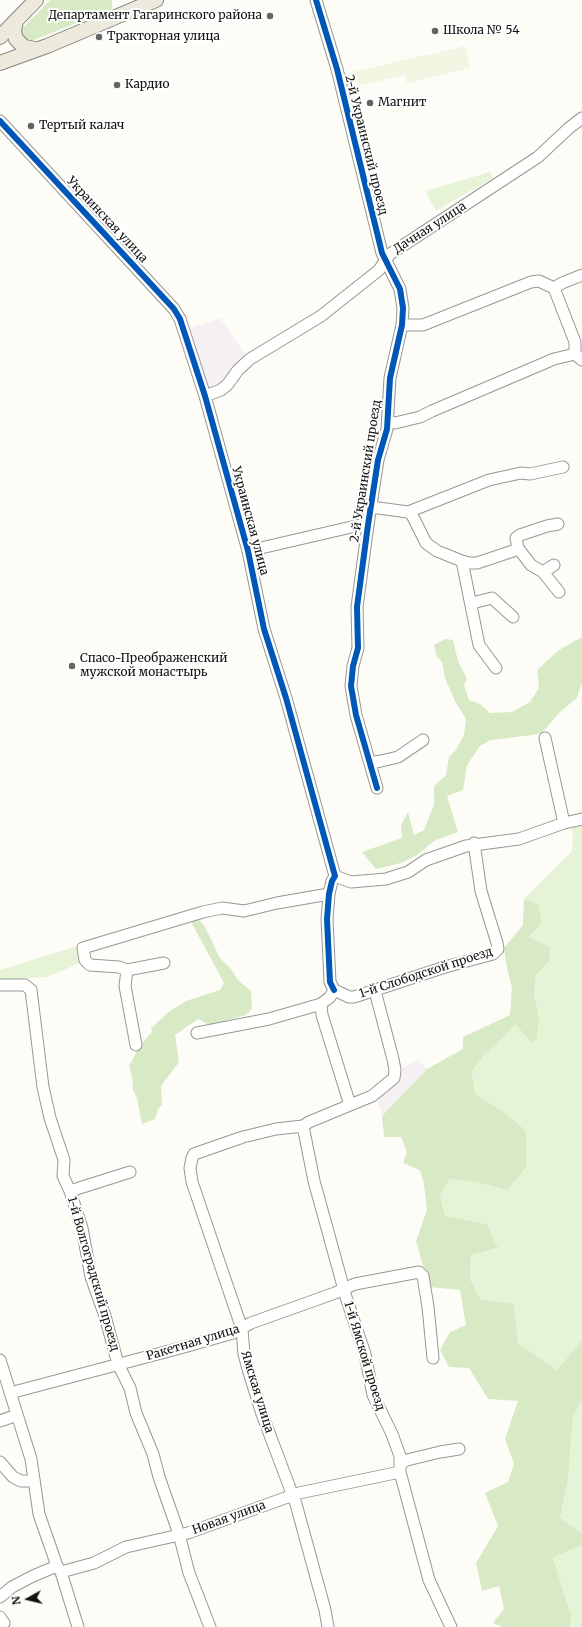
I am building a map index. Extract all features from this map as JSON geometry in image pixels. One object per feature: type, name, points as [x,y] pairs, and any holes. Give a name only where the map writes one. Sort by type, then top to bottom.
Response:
[{"type":"main road","points":[[0,37],[36,0]]},
{"type":"main road","points":[[0,62],[47,46],[156,0]]},
{"type":"main road","points":[[16,21],[14,31],[16,39],[24,48],[35,50]]},
{"type":"street","name":"2-й Украинский проезд","points":[[316,0],[337,69],[385,260],[400,289],[403,308],[402,325],[390,378],[388,421],[378,460],[368,526],[357,606],[358,648],[353,666],[351,686],[356,715],[377,788]]},
{"type":"street","name":"Дачная улица","points":[[205,396],[221,390],[228,384],[238,370],[250,359],[321,316],[380,270],[390,254],[538,157],[582,118]]},
{"type":"street","name":"Украинская улица","points":[[0,121],[174,309],[180,319],[205,396],[248,551],[264,629],[286,698],[335,876]]},
{"type":"street","points":[[554,288],[582,275]]},
{"type":"street","points":[[388,421],[395,422],[420,417],[554,359],[579,357],[575,342],[554,288],[539,281],[531,282],[423,325],[402,325]]},
{"type":"street","points":[[371,506],[408,512],[489,480],[521,472],[530,474],[563,467]]},
{"type":"street","points":[[408,512],[412,515],[426,543],[437,551],[462,561],[477,563],[518,548]]},
{"type":"street","points":[[558,524],[546,526],[520,535],[516,538],[518,548],[531,565],[543,572],[559,592]]},
{"type":"street","points":[[248,551],[360,525],[368,526]]},
{"type":"street","points":[[462,561],[472,603],[479,645],[496,668]]},
{"type":"street","points":[[543,572],[554,565]]},
{"type":"street","points":[[472,603],[492,598],[513,617]]},
{"type":"street","points":[[545,738],[564,824]]},
{"type":"street","points":[[370,763],[382,762],[398,757],[423,740]]},
{"type":"street","points":[[197,1033],[269,1019],[321,1004],[330,997],[334,990],[330,982],[327,919],[329,894],[332,881],[335,876],[351,882],[386,879],[408,872],[434,856],[474,843],[519,839],[582,819]]},
{"type":"street","name":"1-й Слободской проезд","points":[[334,990],[349,997],[375,991],[445,967],[493,954],[498,949],[481,891],[474,843]]},
{"type":"street","points":[[164,963],[127,970],[118,967],[90,965],[85,960],[83,948],[203,912],[222,908],[244,911],[277,903],[329,894]]},
{"type":"street","points":[[127,970],[125,986],[136,1045]]},
{"type":"street","name":"1-й Волгоградский проезд","points":[[0,985],[26,985],[31,990],[43,1087],[50,1118],[64,1160],[63,1176],[70,1191],[82,1228],[92,1277],[105,1316],[118,1364],[130,1388],[136,1413],[153,1454],[159,1477],[179,1534],[189,1573],[210,1627]]},
{"type":"street","points":[[303,1126],[309,1122],[372,1096],[394,1078],[395,1070],[375,991]]},
{"type":"street","points":[[321,1004],[322,1015],[350,1105]]},
{"type":"street","name":"Ямская улица","points":[[303,1126],[276,1129],[243,1137],[194,1154],[190,1168],[192,1182],[242,1329],[244,1354],[248,1369],[296,1504],[326,1610],[328,1627]]},
{"type":"street","name":"1-й Ямской проезд","points":[[303,1126],[314,1181],[344,1289],[365,1354],[373,1395],[392,1434],[429,1580],[451,1627]]},
{"type":"street","points":[[70,1191],[130,1172]]},
{"type":"street","name":"Ракетная улица","points":[[10,1393],[184,1348],[242,1329],[251,1323],[356,1284],[419,1272],[423,1276],[427,1299],[433,1358]]},
{"type":"street","points":[[0,1360],[31,1459],[40,1514],[78,1627]]},
{"type":"street","points":[[0,1421],[16,1414]]},
{"type":"street","name":"Новая улица","points":[[0,1597],[12,1587],[32,1576],[59,1569],[94,1563],[126,1547],[188,1533],[292,1496],[328,1486],[361,1481],[401,1467],[406,1460],[459,1449]]},
{"type":"street","points":[[0,1462],[13,1477],[21,1481],[34,1481]]},
{"type":"shaded area","points":[[220,318],[247,357],[225,383],[211,390],[207,388],[188,329]]},
{"type":"shaded area","points":[[418,1060],[427,1069],[382,1116],[377,1100],[401,1077],[400,1069]]},
{"type":"green space","points":[[50,0],[112,0],[112,9],[29,42],[19,33]]},
{"type":"green space","points":[[465,46],[470,68],[407,83],[405,75],[357,86],[353,72]]},
{"type":"green space","points":[[490,172],[493,178],[436,211],[425,191]]},
{"type":"green space","points":[[582,637],[582,683],[577,698],[560,712],[542,733],[491,740],[480,746],[467,765],[463,790],[447,796],[458,832],[434,841],[417,855],[401,863],[376,869],[362,852],[402,838],[401,825],[408,812],[414,835],[424,830],[434,804],[434,786],[446,775],[449,757],[456,750],[464,735],[466,719],[455,701],[445,678],[442,662],[437,657],[434,645],[445,639],[453,640],[458,661],[467,679],[464,685],[469,700],[480,704],[490,713],[512,712],[530,702],[539,688],[537,670],[559,650]]},
{"type":"green space","points":[[582,824],[582,1340],[557,1370],[518,1343],[514,1304],[482,1302],[470,1279],[471,1255],[498,1248],[487,1224],[445,1216],[440,1196],[450,1179],[476,1182],[507,1190],[506,1114],[475,1093],[472,1070],[485,1054],[504,1037],[515,1023],[532,1043],[539,1017],[534,995],[536,975],[549,962],[528,937],[538,904],[524,899],[572,851],[573,834],[571,828]]},
{"type":"green space","points":[[524,899],[538,904],[542,923],[528,937],[550,947],[549,962],[536,975],[534,995],[539,1017],[537,1039],[532,1043],[515,1024],[504,1037],[485,1054],[472,1071],[475,1093],[506,1114],[526,1131],[526,1167],[507,1190],[476,1182],[450,1179],[440,1196],[445,1216],[487,1224],[498,1248],[471,1255],[470,1279],[482,1302],[484,1300],[514,1304],[518,1343],[557,1370],[582,1340],[582,1401],[573,1416],[568,1480],[560,1518],[582,1533],[582,1545],[553,1557],[571,1615],[570,1627],[503,1627],[493,1623],[504,1609],[499,1586],[482,1591],[476,1563],[498,1526],[485,1493],[508,1482],[514,1464],[505,1439],[518,1401],[488,1399],[469,1368],[449,1367],[440,1350],[450,1332],[466,1325],[460,1290],[429,1287],[416,1241],[427,1210],[424,1184],[420,1170],[403,1163],[407,1152],[401,1137],[384,1137],[382,1116],[427,1069],[463,1049],[463,1037],[510,1015],[512,988],[504,948],[523,925]]},
{"type":"green space","points":[[198,919],[204,925],[220,958],[231,969],[238,980],[251,991],[252,1009],[246,1015],[209,1025],[198,1019],[175,1035],[179,1062],[161,1086],[162,1105],[158,1109],[155,1119],[142,1124],[137,1098],[133,1090],[129,1066],[141,1044],[152,1032],[151,1028],[170,1011],[186,1001],[220,990],[224,983],[190,920]]},
{"type":"green space","points":[[77,946],[81,952],[80,963],[47,977],[0,980],[0,970]]},
{"type":"green space","points":[[582,1401],[582,1533],[560,1518],[568,1480],[573,1416]]},
{"type":"green space","points":[[582,1545],[582,1627],[570,1627],[571,1615],[553,1556]]},
{"type":"cycle path","points":[[316,0],[337,69],[382,253],[400,289],[403,308],[402,325],[390,378],[387,429],[378,460],[368,525],[357,607],[358,648],[353,666],[351,686],[356,715],[377,788]]},
{"type":"cycle path","points":[[0,121],[174,309],[180,319],[205,396],[248,551],[264,629],[286,698],[335,876],[332,881],[329,894],[327,919],[330,982],[334,990]]},
{"type":"place","name":"Департамент Гагаринского района","points":[[270,16]]},
{"type":"place","name":"Школа № 54","points":[[435,31]]},
{"type":"place","name":"Тракторная улица","points":[[99,37]]},
{"type":"place","name":"Кардио","points":[[117,85]]},
{"type":"place","name":"Магнит","points":[[370,103]]},
{"type":"place","name":"Тертый калач","points":[[31,126]]},
{"type":"place","name":"Спасо-Преображенский мужской монастырь","points":[[72,666]]}]
